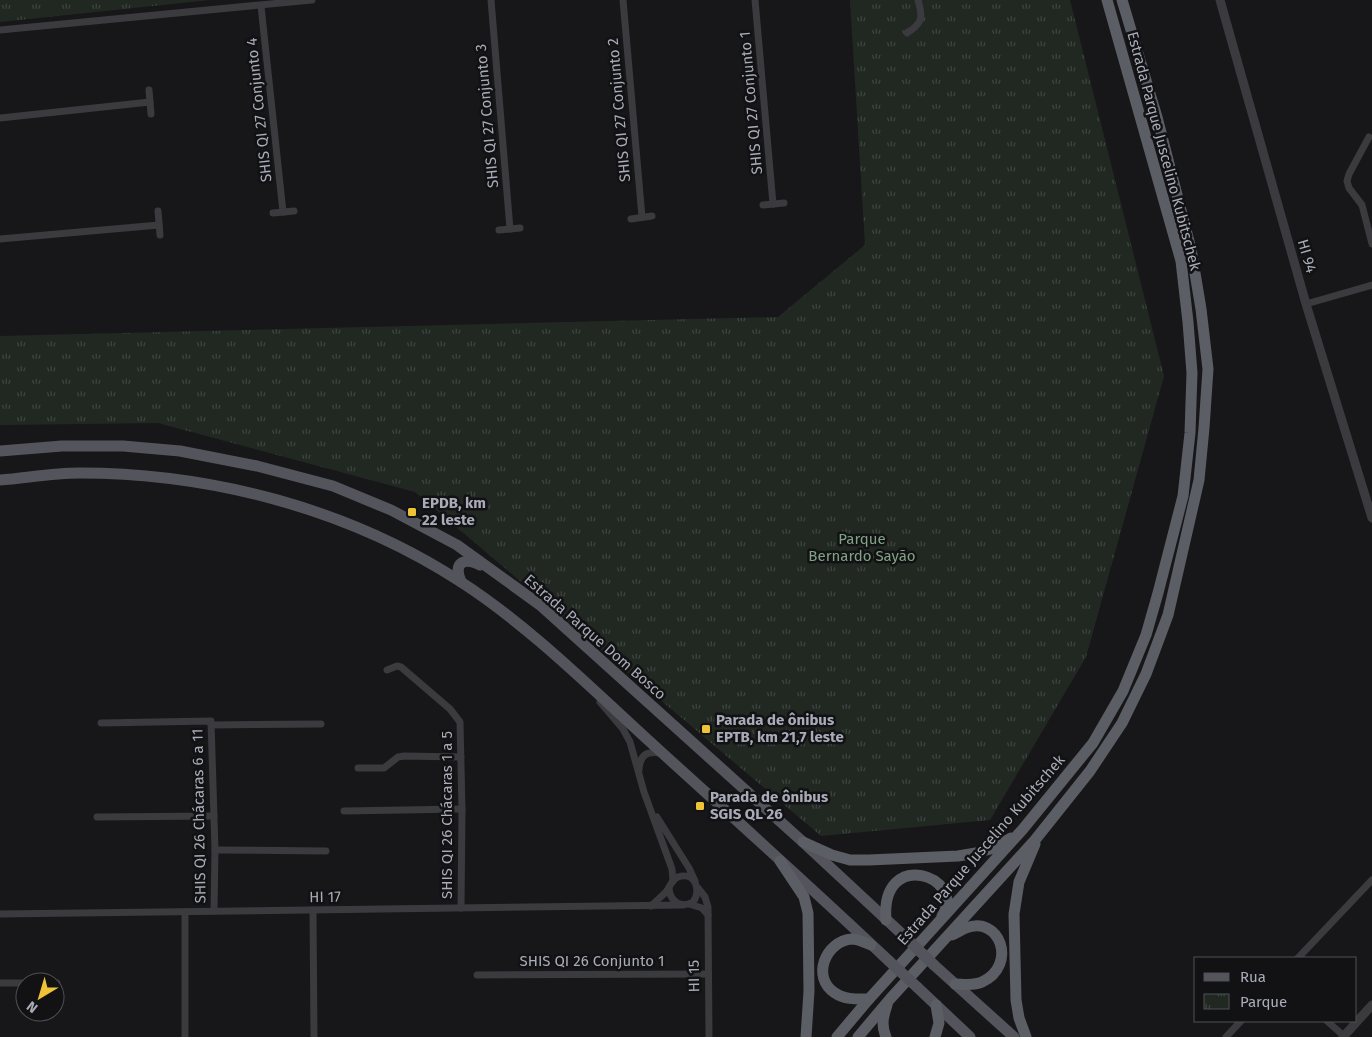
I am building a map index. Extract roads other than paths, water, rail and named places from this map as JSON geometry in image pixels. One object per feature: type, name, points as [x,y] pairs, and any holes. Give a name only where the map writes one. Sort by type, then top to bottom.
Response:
[{"type":"highway","name":"Estrada Parque Juscelino Kubitschek","points":[[837,1037],[1022,830],[1093,743],[1122,691],[1146,635],[1183,496],[1190,433],[1192,373],[1181,262],[1107,0]]},
{"type":"highway","name":"Estrada Parque Juscelino Kubitschek","points":[[858,1037],[890,999],[1035,840],[1090,771],[1122,723],[1146,674],[1168,615],[1199,480],[1208,369],[1201,309],[1191,250],[1157,117],[1122,0]]},
{"type":"highway","points":[[803,842],[832,855],[850,860],[958,856],[994,848],[1022,830]]},
{"type":"highway","points":[[1026,1037],[1019,1018],[1016,1000],[1014,914],[1019,882],[1024,867],[1034,849],[1035,840]]},
{"type":"highway","points":[[780,861],[804,897],[808,913],[809,991],[806,1037]]},
{"type":"highway","points":[[886,920],[885,904],[892,888],[907,875],[918,874],[933,878],[942,887],[947,901],[945,912],[936,926]]},
{"type":"highway","points":[[944,940],[967,927],[977,926],[988,928],[998,937],[1003,950],[999,964],[992,975],[980,983],[969,985],[955,984]]},
{"type":"highway","points":[[870,999],[844,998],[835,994],[827,987],[823,978],[823,967],[826,955],[833,946],[854,939],[871,944]]},
{"type":"highway","points":[[886,1037],[882,1028],[883,1017],[890,999]]},
{"type":"highway","points":[[935,1037],[939,1024],[936,1005]]},
{"type":"main road","name":"Estrada Parque Dom Bosco","points":[[0,451],[62,446],[123,446],[180,450],[258,466],[333,486],[391,510],[457,545],[540,605],[803,842],[902,936],[1014,1037]]},
{"type":"main road","points":[[0,480],[76,473],[140,475],[194,482],[254,494],[306,508],[355,526],[405,550],[461,582],[519,625],[579,677],[970,1037]]},
{"type":"main road","points":[[461,582],[457,570],[463,561],[468,561],[502,576]]},
{"type":"street","points":[[0,30],[312,0]]},
{"type":"street","name":"SHIS QI 27 Conjunto 3","points":[[491,0],[510,229]]},
{"type":"street","name":"SHIS QI 27 Conjunto 2","points":[[623,0],[642,218]]},
{"type":"street","name":"SHIS QI 27 Conjunto 1","points":[[755,0],[774,204]]},
{"type":"street","points":[[907,33],[916,27],[920,21],[922,12],[918,0]]},
{"type":"street","name":"HI 94","points":[[1220,0],[1306,304],[1372,518]]},
{"type":"street","name":"SHIS QI 27 Conjunto 4","points":[[261,6],[284,212]]},
{"type":"street","points":[[149,90],[151,114]]},
{"type":"street","points":[[0,118],[150,102]]},
{"type":"street","points":[[1369,137],[1349,174],[1348,181],[1349,188],[1362,205],[1372,244]]},
{"type":"street","points":[[763,205],[784,203]]},
{"type":"street","points":[[158,211],[160,235]]},
{"type":"street","points":[[273,213],[294,211]]},
{"type":"street","points":[[631,219],[652,216]]},
{"type":"street","points":[[0,239],[159,225]]},
{"type":"street","points":[[499,230],[520,228]]},
{"type":"street","points":[[1306,304],[1372,286]]},
{"type":"street","name":"SHIS QI 26 Chácaras 1 a 5","points":[[386,670],[397,666],[401,667],[450,709],[460,722],[462,810],[461,908]]},
{"type":"street","points":[[579,677],[623,729],[630,742],[650,808],[670,859],[672,869],[669,894],[672,900],[677,904],[702,908],[708,915]]},
{"type":"street","points":[[101,723],[321,724]]},
{"type":"street","name":"SHIS QI 26 Chácaras 6 a 11","points":[[211,723],[215,850],[214,911]]},
{"type":"street","points":[[638,772],[641,758],[645,754],[650,752],[662,753]]},
{"type":"street","points":[[358,768],[384,768],[398,757],[404,756],[461,757]]},
{"type":"street","name":"HI 15","points":[[650,808],[680,854],[707,902],[709,1037]]},
{"type":"street","points":[[344,811],[462,810]]},
{"type":"street","points":[[97,817],[214,816]]},
{"type":"street","points":[[215,850],[326,851]]},
{"type":"street","points":[[651,906],[678,877],[684,876],[696,884],[696,898],[686,905]]},
{"type":"street","points":[[1299,957],[1372,880]]},
{"type":"street","name":"HI 17","points":[[0,914],[686,905]]},
{"type":"street","points":[[313,910],[314,1037]]},
{"type":"street","points":[[185,912],[185,1037]]},
{"type":"street","name":"SHIS QI 26 Conjunto 1","points":[[477,975],[708,974]]},
{"type":"street","points":[[0,983],[15,983]]},
{"type":"street","points":[[1357,1021],[1372,1005]]},
{"type":"street","points":[[1226,1037],[1240,1022]]},
{"type":"street","points":[[1328,1022],[1343,1036],[1356,1022]]},
{"type":"place","name":"EPDB, km 22 leste","points":[[412,512]]},
{"type":"place","name":"Parada de ônibus EPTB, km 21,7 leste","points":[[706,729]]},
{"type":"place","name":"Parada de ônibus SGIS QL 26","points":[[700,806]]},
{"type":"park label","name":"Parque Bernardo Sayão","points":[[862,548]]}]
